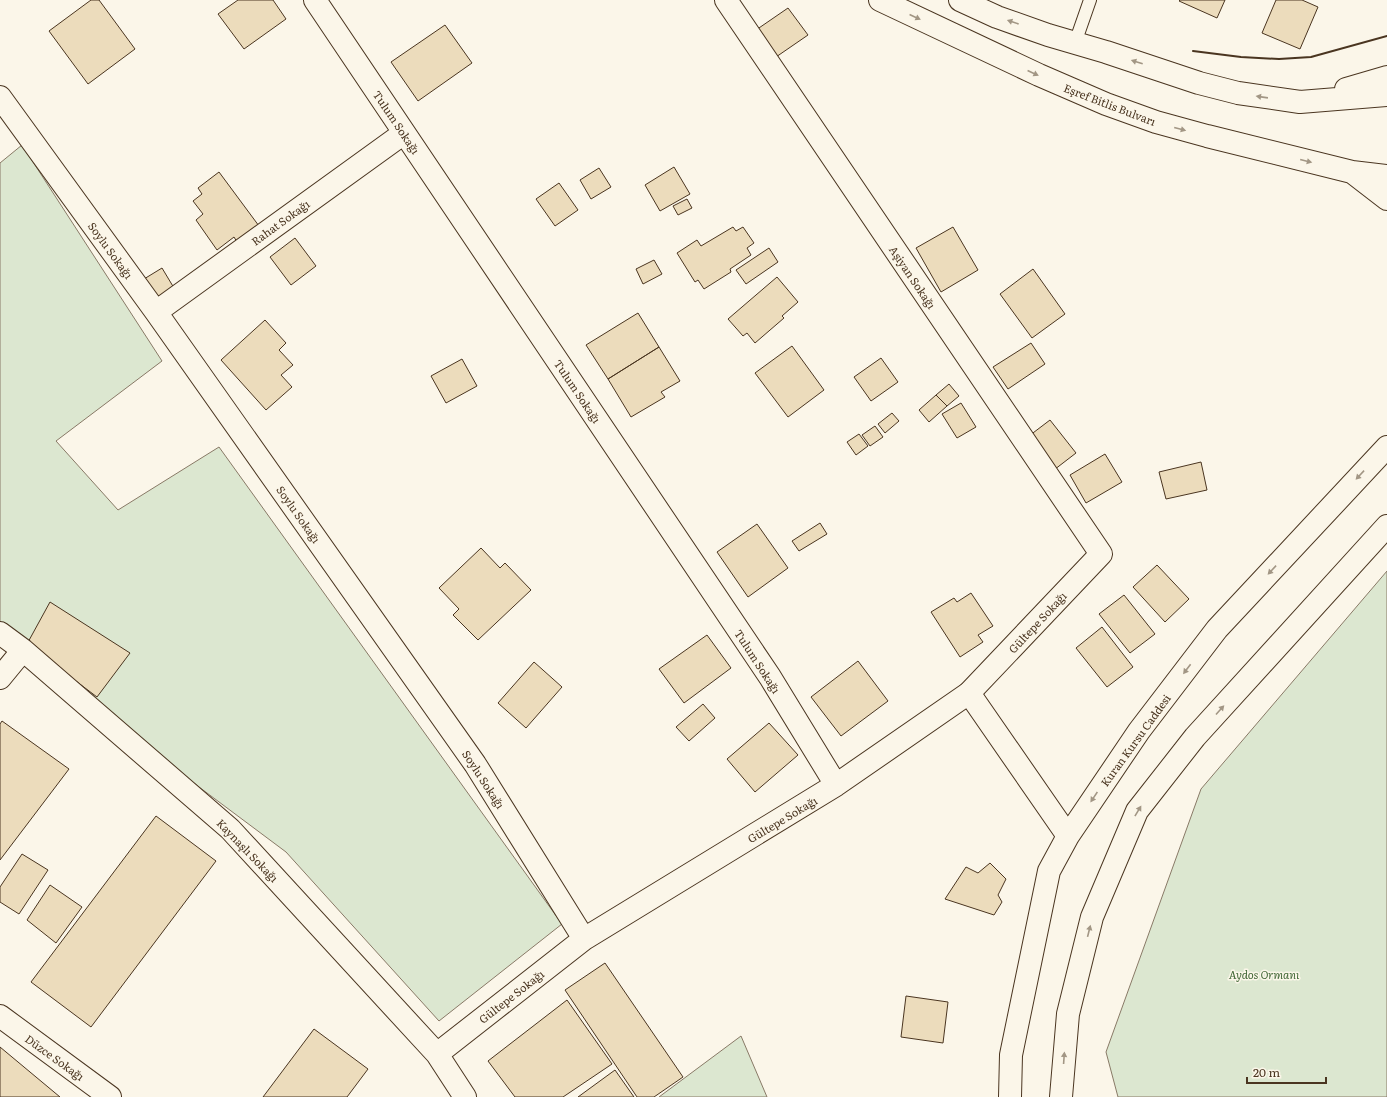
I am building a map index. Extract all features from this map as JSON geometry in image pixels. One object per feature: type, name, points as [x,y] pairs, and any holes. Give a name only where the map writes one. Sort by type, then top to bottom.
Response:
[{"type":"street","name":"Tulum Sokağı","points":[[315,0],[770,677],[836,785]]},
{"type":"street","name":"Aşiyan Sokağı","points":[[726,0],[1101,554]]},
{"type":"street","name":"Eşref Bitlis Bulvarı","points":[[880,0],[1039,76],[1106,104],[1156,122],[1352,172],[1387,176]]},
{"type":"street","points":[[960,0],[997,17],[1199,83],[1232,92],[1300,102],[1387,96]]},
{"type":"street","points":[[1300,102],[1387,77]]},
{"type":"street","name":"Soylu Sokağı","points":[[0,97],[156,312],[475,764],[584,939]]},
{"type":"street","name":"Rahat Sokağı","points":[[156,312],[404,133]]},
{"type":"street","points":[[1352,172],[1387,199]]},
{"type":"street","name":"Kuran Kursu Caddesi","points":[[1010,1097],[1011,1055],[1049,871],[1068,836],[1139,731],[1217,629],[1387,447]]},
{"type":"street","points":[[1061,1097],[1068,1014],[1092,917],[1137,811],[1195,737],[1387,526]]},
{"type":"street","name":"Gültepe Sokağı","points":[[438,1054],[584,939],[836,785],[969,693],[1101,554]]},
{"type":"street","name":"Kaynaşlı Sokağı","points":[[0,633],[22,650],[230,829],[438,1054],[465,1097]]},
{"type":"street","points":[[0,678],[22,650]]},
{"type":"street","points":[[969,693],[1068,836]]},
{"type":"street","name":"Düzce Sokağı","points":[[0,1016],[110,1097]]},
{"type":"lane","points":[[1075,43],[1090,0]]},
{"type":"green space","points":[[22,145],[162,361],[56,441],[118,510],[219,447],[562,924],[439,1021],[286,852],[25,657],[0,632],[0,163]]},
{"type":"green space","name":"Aydos Ormanı","points":[[1387,571],[1387,1097],[1118,1097],[1106,1052],[1201,789]]},
{"type":"green space","points":[[741,1036],[767,1097],[659,1097]]},
{"type":"building","points":[[91,0],[99,0],[135,49],[88,84],[49,31]]},
{"type":"building","points":[[238,0],[273,0],[286,19],[244,49],[218,14]]},
{"type":"building","points":[[1225,0],[1217,18],[1179,1]]},
{"type":"building","points":[[1276,0],[1302,0],[1318,7],[1300,49],[1262,33]]},
{"type":"building","points":[[788,8],[808,35],[776,57],[756,30]]},
{"type":"building","points":[[445,25],[472,63],[418,101],[391,62]]},
{"type":"building","points":[[674,167],[690,194],[660,211],[645,185]]},
{"type":"building","points":[[599,168],[611,187],[591,199],[580,180]]},
{"type":"building","points":[[219,172],[259,226],[237,242],[234,237],[217,250],[196,220],[203,214],[193,201],[202,194],[198,188]]},
{"type":"building","points":[[559,183],[578,210],[555,226],[536,199]]},
{"type":"building","points":[[687,199],[692,208],[678,215],[673,206]]},
{"type":"building","points":[[733,227],[736,231],[743,227],[754,243],[747,248],[751,255],[730,269],[731,272],[704,289],[698,280],[695,282],[677,253],[697,240],[701,246]]},
{"type":"building","points":[[953,227],[978,270],[941,292],[916,248]]},
{"type":"building","points":[[295,238],[316,266],[291,285],[270,257]]},
{"type":"building","points":[[769,248],[778,262],[746,284],[736,270]]},
{"type":"building","points":[[654,260],[662,274],[643,284],[636,269]]},
{"type":"building","points":[[162,268],[174,288],[157,299],[144,279]]},
{"type":"building","points":[[1033,269],[1065,314],[1032,338],[1000,294]]},
{"type":"building","points":[[777,277],[798,302],[782,316],[784,318],[755,343],[747,333],[743,336],[728,319]]},
{"type":"building","points":[[638,313],[659,347],[608,379],[586,345]]},
{"type":"building","points":[[265,320],[286,343],[279,350],[293,365],[281,375],[292,387],[266,410],[221,360]]},
{"type":"building","points":[[1031,343],[1045,364],[1008,389],[993,367]]},
{"type":"building","points":[[792,346],[824,390],[788,417],[755,373]]},
{"type":"building","points":[[659,347],[680,381],[661,392],[665,397],[631,417],[608,379]]},
{"type":"building","points":[[881,358],[898,382],[871,401],[854,377]]},
{"type":"building","points":[[462,359],[477,386],[446,403],[431,376]]},
{"type":"building","points":[[949,384],[959,396],[947,406],[936,395]]},
{"type":"building","points":[[936,395],[947,406],[929,422],[919,410]]},
{"type":"building","points":[[961,403],[976,427],[957,438],[942,414]]},
{"type":"building","points":[[892,413],[899,421],[885,433],[878,424]]},
{"type":"building","points":[[1050,420],[1076,453],[1050,473],[1025,439]]},
{"type":"building","points":[[875,426],[883,437],[870,446],[862,435]]},
{"type":"building","points":[[859,434],[868,446],[856,455],[847,442]]},
{"type":"building","points":[[1105,454],[1122,482],[1086,503],[1070,475]]},
{"type":"building","points":[[1201,462],[1207,490],[1166,499],[1159,472]]},
{"type":"building","points":[[820,523],[827,534],[799,551],[792,541]]},
{"type":"building","points":[[757,524],[788,568],[748,597],[717,552]]},
{"type":"building","points":[[481,548],[500,568],[505,563],[531,590],[478,640],[453,615],[459,609],[439,588]]},
{"type":"building","points":[[1157,565],[1189,599],[1165,622],[1133,587]]},
{"type":"building","points":[[971,593],[993,626],[978,635],[983,642],[960,657],[931,612],[954,598],[957,602]]},
{"type":"building","points":[[1124,595],[1155,634],[1130,653],[1099,614]]},
{"type":"building","points":[[50,602],[130,653],[97,697],[27,644]]},
{"type":"building","points":[[1102,627],[1133,667],[1107,687],[1076,648]]},
{"type":"building","points":[[707,635],[731,668],[684,703],[659,669]]},
{"type":"building","points":[[858,661],[888,701],[841,736],[811,697]]},
{"type":"building","points":[[534,662],[562,687],[526,728],[498,703]]},
{"type":"building","points":[[703,704],[715,718],[689,741],[676,727]]},
{"type":"building","points":[[2,721],[69,769],[0,860],[0,724]]},
{"type":"building","points":[[769,723],[798,755],[755,792],[727,759]]},
{"type":"building","points":[[156,816],[216,861],[91,1027],[31,982]]},
{"type":"building","points":[[22,854],[48,870],[19,914],[0,902],[0,887]]},
{"type":"building","points":[[990,863],[1006,879],[998,895],[1002,902],[994,915],[945,899],[966,867],[978,873]]},
{"type":"building","points":[[50,885],[82,907],[56,943],[27,920]]},
{"type":"building","points":[[605,963],[683,1077],[654,1097],[637,1097],[565,990]]},
{"type":"building","points":[[906,996],[948,1002],[943,1043],[901,1037]]},
{"type":"building","points":[[567,1000],[612,1064],[563,1097],[515,1097],[488,1061]]},
{"type":"building","points":[[314,1029],[368,1069],[347,1097],[263,1097]]},
{"type":"building","points":[[0,1047],[60,1097],[0,1097]]},
{"type":"building","points":[[615,1070],[634,1097],[578,1097]]},
{"type":"wall","points":[[1193,51],[1241,57],[1279,59],[1311,57],[1387,36]]}]
